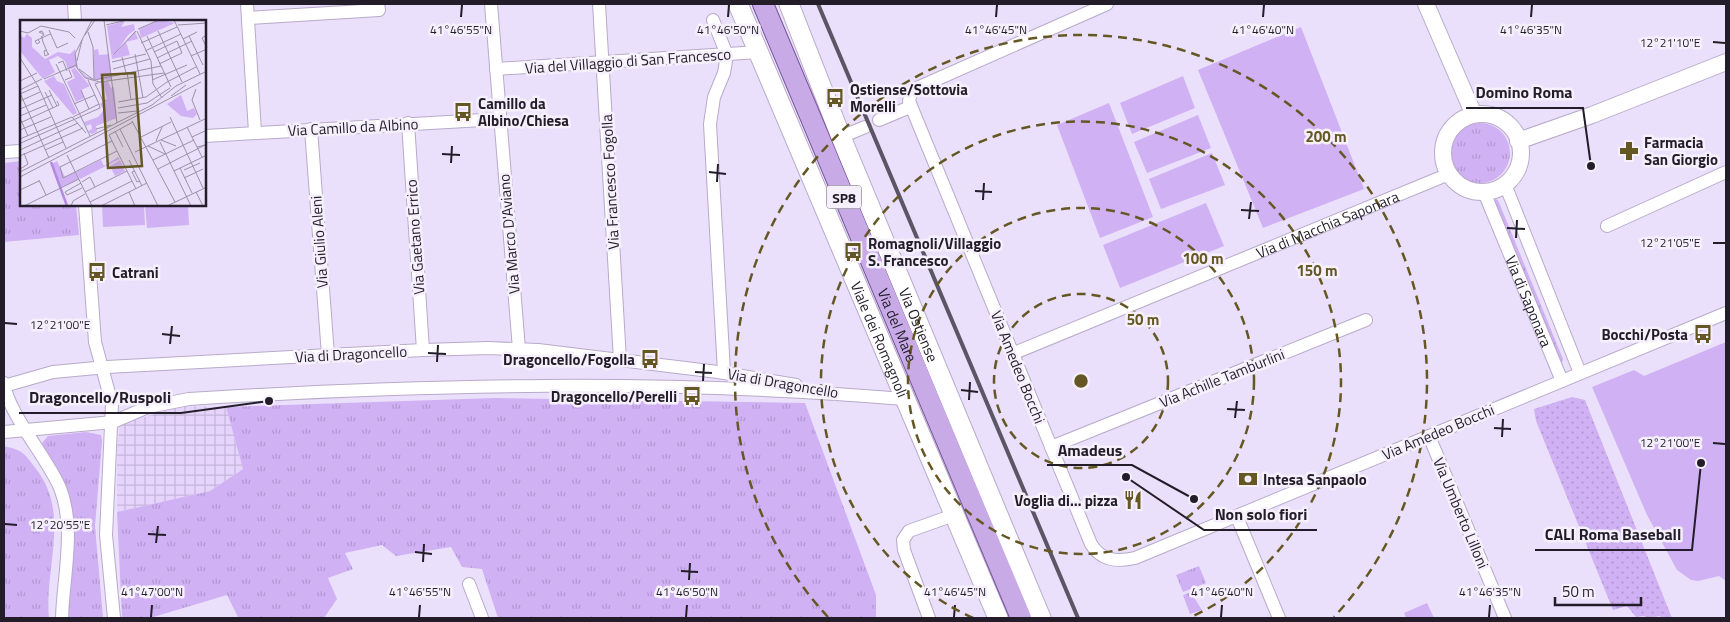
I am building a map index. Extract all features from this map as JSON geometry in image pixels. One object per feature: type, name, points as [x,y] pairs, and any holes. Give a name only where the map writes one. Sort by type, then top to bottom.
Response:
[{"type":"main road","name":"Viale dei Romagnoli","points":[[738,4],[998,618]]},
{"type":"main road","name":"Via del Mare","points":[[763,4],[1021,618]]},
{"type":"main road","name":"Via Ostiense","points":[[789,4],[841,137],[1041,618]]},
{"type":"street","points":[[74,4],[75,20]]},
{"type":"street","points":[[247,4],[255,132]]},
{"type":"street","points":[[248,18],[379,10],[378,4]]},
{"type":"street","name":"Via Marco D'Aviano","points":[[491,4],[518,349]]},
{"type":"street","name":"Via Francesco Fogolla","points":[[598,4],[620,360]]},
{"type":"street","points":[[879,120],[910,107],[910,96],[917,88],[1106,4]]},
{"type":"street","points":[[1426,4],[1474,115]]},
{"type":"street","points":[[713,20],[727,55],[724,73],[712,105],[710,124],[724,372]]},
{"type":"street","name":"Via del Villaggio di San Francesco","points":[[496,69],[602,64],[759,52]]},
{"type":"street","points":[[1518,141],[1592,115],[1726,62]]},
{"type":"street","name":"Via Amedeo Bocchi","points":[[910,107],[1091,544],[1096,552],[1105,558],[1118,560],[1135,558],[1238,517],[1726,313]]},
{"type":"street","points":[[1474,115],[1496,117],[1514,131],[1518,141],[1520,153],[1518,165],[1513,176],[1505,184],[1484,192],[1464,188],[1449,174],[1444,162],[1443,150],[1446,138],[1453,127],[1462,119],[1474,115]]},
{"type":"street","name":"Via Camillo da Albino","points":[[206,136],[500,119]]},
{"type":"street","name":"Via Gaetano Errico","points":[[408,123],[423,350]]},
{"type":"street","points":[[841,137],[865,127]]},
{"type":"street","name":"Via Giulio Aleni","points":[[311,129],[328,355]]},
{"type":"street","points":[[4,152],[20,151]]},
{"type":"street","points":[[1607,226],[1726,172]]},
{"type":"street","name":"Via di Macchia Saponara","points":[[1012,354],[1449,174]]},
{"type":"street","name":"Via di Saponara","points":[[1505,184],[1580,373]]},
{"type":"street","name":"Via di Saponara","points":[[1484,192],[1562,381]]},
{"type":"street","points":[[85,206],[95,342],[110,394],[112,422],[106,535],[114,618]]},
{"type":"street","name":"Via Achille Tamburlini","points":[[1050,447],[1366,320]]},
{"type":"street","name":"Via di Dragoncello","points":[[4,385],[53,372],[423,350],[518,349],[724,372],[847,394]]},
{"type":"street","points":[[4,385],[16,414],[52,471],[65,507],[67,530],[62,618]]},
{"type":"street","name":"Via di Dragoncello","points":[[4,432],[112,422],[136,410],[176,401],[260,395],[533,386],[700,388],[847,394],[904,399]]},
{"type":"street","name":"Via Umberto Lilloni","points":[[1429,436],[1505,618]]},
{"type":"street","points":[[929,618],[904,550],[903,540],[909,531],[954,514]]},
{"type":"street","points":[[1238,517],[1279,618]]},
{"type":"street","points":[[469,584],[482,618]]},
{"type":"shaded area","points":[[182,406],[226,407],[243,469],[210,491],[117,512],[117,449],[120,424]]},
{"type":"green space","points":[[1301,27],[1364,189],[1263,228],[1198,70]]},
{"type":"green space","points":[[1183,76],[1195,108],[1132,134],[1120,103]]},
{"type":"green space","points":[[1109,103],[1153,217],[1100,238],[1057,125]]},
{"type":"green space","points":[[1198,115],[1211,148],[1147,173],[1134,142]]},
{"type":"green space","points":[[1474,123],[1486,123],[1497,128],[1505,136],[1510,147],[1508,165],[1497,178],[1486,183],[1474,183],[1463,178],[1455,170],[1450,159],[1450,147],[1455,136],[1463,128]]},
{"type":"green space","points":[[1212,153],[1225,185],[1161,209],[1149,179]]},
{"type":"green space","points":[[20,161],[20,206],[76,206],[79,235],[4,242],[4,163]]},
{"type":"green space","points":[[1493,200],[1498,200],[1563,359],[1562,363],[1560,363]]},
{"type":"green space","points":[[1206,203],[1224,246],[1120,288],[1103,245]]},
{"type":"green space","points":[[102,206],[144,206],[145,225],[103,227]]},
{"type":"green space","points":[[145,206],[188,206],[189,225],[147,228]]},
{"type":"green space","points":[[1726,342],[1726,581],[1719,576],[1698,581],[1691,580],[1677,570],[1647,515],[1592,387],[1634,370],[1644,376]]},
{"type":"green space","points":[[1572,397],[1585,400],[1672,618],[1661,618],[1660,616],[1636,617],[1627,606],[1613,610],[1536,421],[1534,409]]},
{"type":"green space","points":[[495,398],[805,403],[876,595],[876,618],[498,618],[482,569],[462,567],[451,547],[396,556],[382,545],[345,553],[353,569],[328,578],[337,599],[324,618],[238,617],[227,595],[150,618],[122,618],[117,512],[210,491],[243,469],[226,407]]},
{"type":"green space","points":[[86,432],[101,435],[102,441],[95,526],[103,618],[64,618],[69,534],[42,443],[48,436]]},
{"type":"green space","points":[[4,446],[20,451],[29,459],[46,486],[52,504],[54,541],[48,599],[49,618],[4,618]]},
{"type":"green space","points":[[1199,566],[1206,583],[1183,592],[1176,575]]},
{"type":"green space","points":[[1194,591],[1195,599],[1202,610],[1190,614],[1183,595]]},
{"type":"green space","points":[[1427,603],[1434,618],[1406,618],[1404,613]]},
{"type":"railway","points":[[818,4],[1078,618]]},
{"type":"place","name":"Ostiense/Sottovia Morelli","points":[[835,98]]},
{"type":"place","name":"Camillo da Albino/Chiesa","points":[[463,112]]},
{"type":"place","name":"Farmacia San Giorgio","points":[[1629,151]]},
{"type":"place","name":"Domino Roma","points":[[1591,166]]},
{"type":"place","name":"Romagnoli/Villaggio S. Francesco","points":[[853,252]]},
{"type":"place","name":"Catrani","points":[[97,272]]},
{"type":"place","name":"Bocchi/Posta","points":[[1703,334]]},
{"type":"place","name":"Dragoncello/Fogolla","points":[[650,359]]},
{"type":"place","name":"Dragoncello/Perelli","points":[[692,396]]},
{"type":"place","name":"Dragoncello/Ruspoli","points":[[269,401]]},
{"type":"place","name":"CALI Roma Baseball","points":[[1701,463]]},
{"type":"place","name":"Non solo fiori","points":[[1126,477]]},
{"type":"place","name":"Intesa Sanpaolo","points":[[1248,479]]},
{"type":"place","name":"Amadeus","points":[[1194,499]]},
{"type":"place","name":"Voglia di… pizza","points":[[1133,500]]}]
